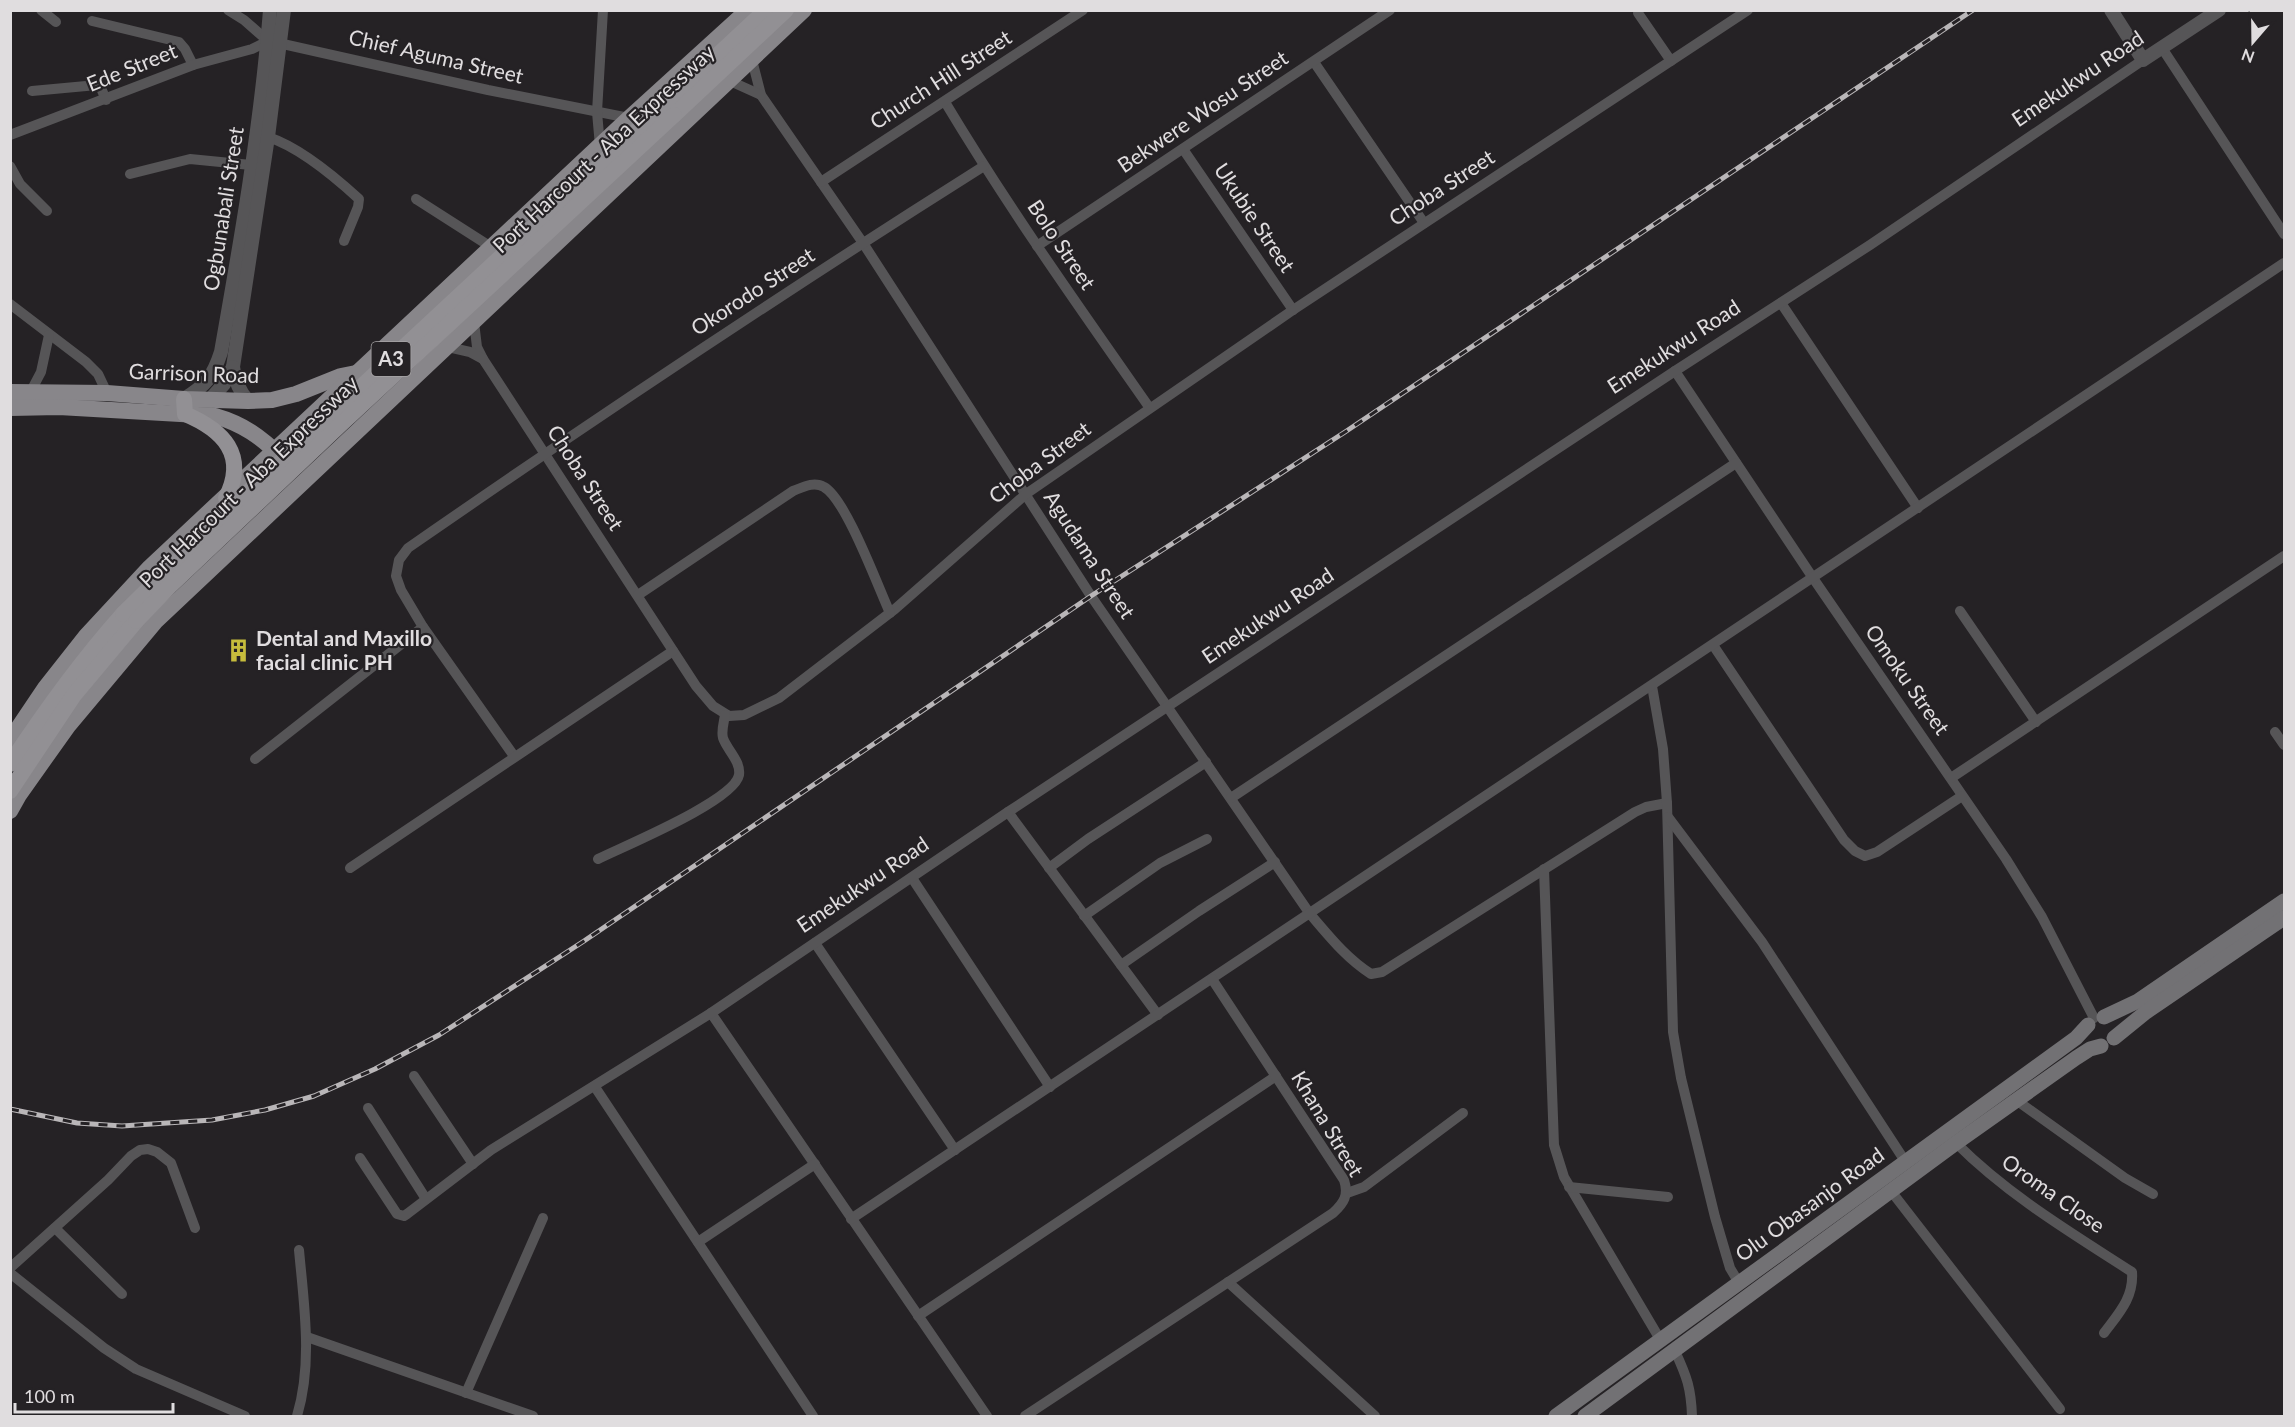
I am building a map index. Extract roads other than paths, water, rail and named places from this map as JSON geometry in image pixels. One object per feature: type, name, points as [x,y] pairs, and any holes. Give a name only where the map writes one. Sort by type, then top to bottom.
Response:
[{"type":"highway","name":"Port Harcourt - Aba Expressway","points":[[10,764],[53,700],[92,648],[170,586],[668,111],[766,10]]},
{"type":"highway","name":"Port Harcourt - Aba Expressway","points":[[668,111],[786,10]]},
{"type":"highway","points":[[184,406],[218,432],[226,444],[236,471],[234,483],[226,498]]},
{"type":"highway","name":"Port Harcourt - Aba Expressway","points":[[10,791],[129,618]]},
{"type":"main road","points":[[10,740],[45,688],[86,636],[150,567],[629,118],[748,10]]},
{"type":"main road","points":[[10,811],[68,726],[155,622],[804,10]]},
{"type":"main road","points":[[357,373],[370,373],[381,380],[387,392],[388,403]]},
{"type":"main road","name":"Garrison Road","points":[[10,408],[184,406],[211,400],[272,400],[296,394],[341,376],[357,373]]},
{"type":"main road","name":"Garrison Road","points":[[10,392],[107,393],[184,406],[232,421],[255,433],[305,480]]},
{"type":"main road","name":"Olu Obasanjo Road","points":[[1556,1416],[2076,1038],[2095,1020],[2138,1000],[2284,901]]},
{"type":"main road","points":[[2114,1038],[2115,1025],[2095,1020],[2086,1035],[2088,1039],[2101,1046],[2109,1044],[2152,1008],[2284,918]]},
{"type":"main road","name":"Olu Obasanjo Road","points":[[1585,1416],[1956,1143],[2083,1053],[2101,1046]]},
{"type":"street","points":[[41,10],[56,22]]},
{"type":"street","points":[[228,10],[274,41]]},
{"type":"street","name":"Ogbunabali Street","points":[[248,401],[234,378],[233,367],[268,137],[274,41],[270,10]]},
{"type":"street","name":"Ogbunabali Street","points":[[184,406],[206,384],[215,371],[221,352],[264,82],[284,10]]},
{"type":"street","points":[[600,146],[597,112],[603,10]]},
{"type":"street","name":"Church Hill Street","points":[[821,182],[1083,10]]},
{"type":"street","name":"Bekwere Wosu Street","points":[[1037,246],[1390,10]]},
{"type":"street","name":"Choba Street","points":[[474,321],[477,347],[483,359],[546,452],[696,686],[713,706],[725,715],[744,715],[779,698],[890,613],[1026,494],[1149,407],[1748,10]]},
{"type":"street","points":[[2110,10],[2144,60]]},
{"type":"street","name":"Emekukwu Road","points":[[360,1158],[397,1214],[404,1216],[491,1150],[711,1013],[1008,812],[1781,303],[2219,10]]},
{"type":"street","points":[[1638,13],[1671,61]]},
{"type":"street","points":[[92,21],[179,42],[193,65]]},
{"type":"street","name":"Ede Street","points":[[10,135],[193,65],[274,41]]},
{"type":"street","name":"Chief Aguma Street","points":[[274,41],[629,118]]},
{"type":"street","points":[[2162,48],[2284,234]]},
{"type":"street","points":[[752,60],[760,95]]},
{"type":"street","points":[[1314,62],[1424,223]]},
{"type":"street","points":[[729,81],[760,95]]},
{"type":"street","points":[[32,91],[97,85],[106,100]]},
{"type":"street","name":"Agudama Street","points":[[760,95],[863,243],[1091,596],[1310,914],[1337,946],[1357,965],[1371,974],[1378,974],[1544,869]]},
{"type":"street","name":"Bolo Street","points":[[945,102],[1037,246],[1149,407]]},
{"type":"street","points":[[268,137],[282,142],[306,157],[359,200],[344,242]]},
{"type":"street","name":"Ukubie Street","points":[[1183,149],[1293,310]]},
{"type":"street","points":[[130,174],[190,159],[251,165]]},
{"type":"street","points":[[10,166],[20,184],[47,211]]},
{"type":"street","name":"Okorodo Street","points":[[514,756],[423,627],[402,590],[396,576],[399,560],[408,548],[546,452],[984,166]]},
{"type":"street","points":[[416,199],[491,247]]},
{"type":"street","points":[[851,1219],[2284,263]]},
{"type":"street","points":[[1781,303],[1918,508]]},
{"type":"street","points":[[10,304],[92,368],[98,374],[107,393]]},
{"type":"street","points":[[32,391],[42,372],[49,335]]},
{"type":"street","points":[[447,347],[470,352],[483,359]]},
{"type":"street","name":"Ogbunabali Street","points":[[211,400],[224,384],[233,367]]},
{"type":"street","name":"Omoku Street","points":[[1675,371],[1813,578],[2006,859],[2042,917],[2095,1020]]},
{"type":"street","points":[[1231,798],[1736,463]]},
{"type":"street","points":[[638,596],[793,491],[810,485],[819,485],[832,493],[846,514],[890,613]]},
{"type":"street","points":[[1951,778],[2284,556]]},
{"type":"street","points":[[1960,611],[2036,722]]},
{"type":"street","points":[[255,759],[423,627]]},
{"type":"street","points":[[1713,645],[1844,840],[1855,851],[1865,856],[1877,852],[1962,796]]},
{"type":"street","points":[[350,868],[673,651]]},
{"type":"street","points":[[1652,686],[1663,748],[1667,803],[1673,1032],[1681,1078],[1715,1217],[1730,1268],[1738,1283]]},
{"type":"street","points":[[598,859],[706,807],[734,785],[739,776],[738,767],[723,737],[725,715]]},
{"type":"street","points":[[2275,732],[2284,745]]},
{"type":"street","points":[[1049,868],[1088,839],[1206,762]]},
{"type":"street","points":[[1661,1341],[1569,1187],[1554,1145],[1544,869],[1635,812],[1646,807],[1667,803]]},
{"type":"street","points":[[1008,812],[1158,1015]]},
{"type":"street","points":[[1667,816],[1762,942],[1905,1161]]},
{"type":"street","points":[[1084,916],[1160,863],[1208,839]]},
{"type":"street","points":[[1121,965],[1199,910],[1275,862]]},
{"type":"street","points":[[912,878],[1050,1087]]},
{"type":"street","points":[[815,944],[955,1150]]},
{"type":"street","name":"Khana Street","points":[[1025,1416],[1333,1213],[1343,1203],[1347,1192],[1344,1180],[1212,979]]},
{"type":"street","points":[[711,1013],[987,1416]]},
{"type":"street","points":[[414,1076],[473,1164]]},
{"type":"street","points":[[918,1316],[1276,1076]]},
{"type":"street","points":[[595,1087],[813,1416]]},
{"type":"street","points":[[2016,1100],[2125,1178],[2153,1194]]},
{"type":"street","points":[[368,1108],[426,1199]]},
{"type":"street","points":[[1347,1192],[1364,1187],[1463,1113]]},
{"type":"street","name":"Oroma Close","points":[[1956,1143],[2006,1188],[2053,1222],[2132,1272],[2132,1288],[2126,1304],[2104,1333]]},
{"type":"street","points":[[195,1228],[171,1163],[157,1152],[148,1149],[140,1150],[10,1270],[104,1348],[136,1369],[245,1416]]},
{"type":"street","points":[[698,1242],[814,1164]]},
{"type":"street","points":[[1569,1187],[1668,1197]]},
{"type":"street","points":[[1891,1191],[2060,1409]]},
{"type":"street","points":[[466,1393],[543,1218]]},
{"type":"street","points":[[55,1228],[122,1294]]},
{"type":"street","points":[[297,1416],[301,1404],[307,1337],[299,1250]]},
{"type":"street","points":[[1228,1282],[1375,1416]]},
{"type":"street","points":[[307,1337],[533,1416]]},
{"type":"street","points":[[1675,1351],[1691,1391],[1692,1416]]},
{"type":"railway","points":[[10,1109],[77,1123],[122,1126],[212,1120],[265,1110],[314,1096],[375,1069],[439,1035],[584,941],[1091,596],[1345,432],[1973,10]]},
{"type":"place","name":"Dental and Maxillo facial clinic PH","points":[[238,651]]}]
